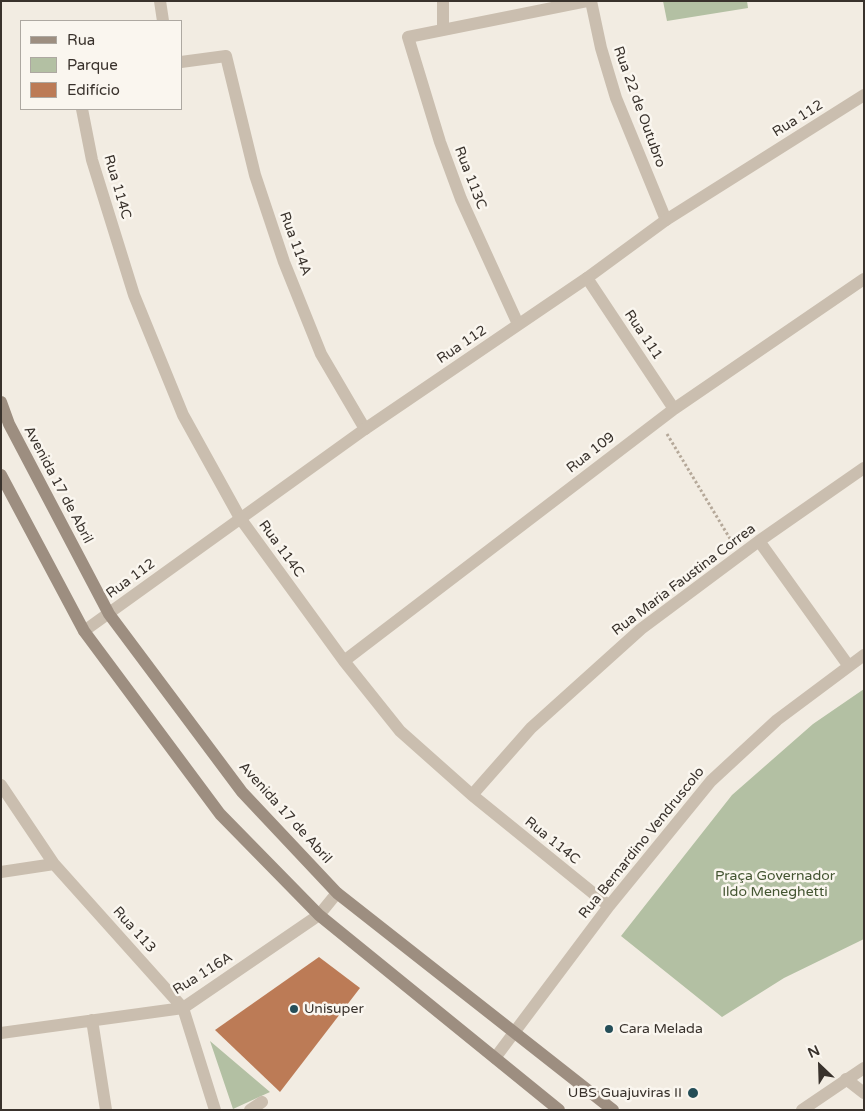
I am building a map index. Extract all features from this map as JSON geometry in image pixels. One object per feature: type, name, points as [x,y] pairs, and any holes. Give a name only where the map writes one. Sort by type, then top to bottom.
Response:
[{"type":"main road","name":"Avenida 17 de Abril","points":[[1,402],[9,424],[109,614],[242,792],[337,893],[612,1110]]},
{"type":"main road","points":[[1,475],[84,631],[220,814],[319,915],[559,1110]]},
{"type":"street","points":[[160,1],[163,20]]},
{"type":"street","points":[[443,1],[443,29],[587,1]]},
{"type":"street","name":"Rua 22 de Outubro","points":[[591,1],[601,48],[616,98],[666,220]]},
{"type":"street","name":"Rua 113C","points":[[443,29],[408,37],[440,142],[461,199],[518,324]]},
{"type":"street","name":"Rua 114A","points":[[182,62],[226,56],[255,175],[284,262],[321,354],[365,429]]},
{"type":"street","name":"Rua 112","points":[[84,631],[365,429],[587,278],[666,220],[864,95]]},
{"type":"street","name":"Rua 114C","points":[[82,110],[92,160],[134,295],[183,415],[240,518],[344,662],[400,731],[472,795],[609,906]]},
{"type":"street","name":"Rua 111","points":[[587,278],[674,409]]},
{"type":"street","name":"Rua 109","points":[[344,662],[659,420],[864,279]]},
{"type":"street","name":"Rua Maria Faustina Correa","points":[[472,795],[531,728],[641,628],[759,541],[864,468]]},
{"type":"street","points":[[759,541],[848,665]]},
{"type":"street","name":"Rua Bernardino Vendruscolo","points":[[495,1058],[609,906],[711,781],[777,720],[848,665],[864,655]]},
{"type":"street","name":"Rua 113","points":[[1,785],[54,864],[183,1008],[215,1110]]},
{"type":"street","points":[[1,872],[54,864]]},
{"type":"street","name":"Rua 116A","points":[[1,1033],[183,1008],[319,915],[337,893]]},
{"type":"street","points":[[92,1020],[106,1110]]},
{"type":"street","points":[[802,1110],[864,1068]]},
{"type":"street","points":[[846,1079],[864,1093]]},
{"type":"street","points":[[250,1110],[262,1102]]},
{"type":"path","points":[[659,420],[740,556]]},
{"type":"green space","points":[[663,1],[747,1],[748,8],[667,21]]},
{"type":"green space","name":"Praça Governador Ildo Meneghetti","points":[[864,689],[864,939],[784,978],[722,1017],[621,936],[732,795],[813,724]]},
{"type":"green space","points":[[210,1041],[270,1092],[233,1109]]},
{"type":"building","name":"Unisuper","points":[[319,957],[360,988],[280,1092],[215,1030]]},
{"type":"place","name":"Unisuper","points":[[294,1009]]},
{"type":"place","name":"Cara Melada","points":[[609,1029]]},
{"type":"place","name":"UBS Guajuviras II","points":[[693,1093]]}]
